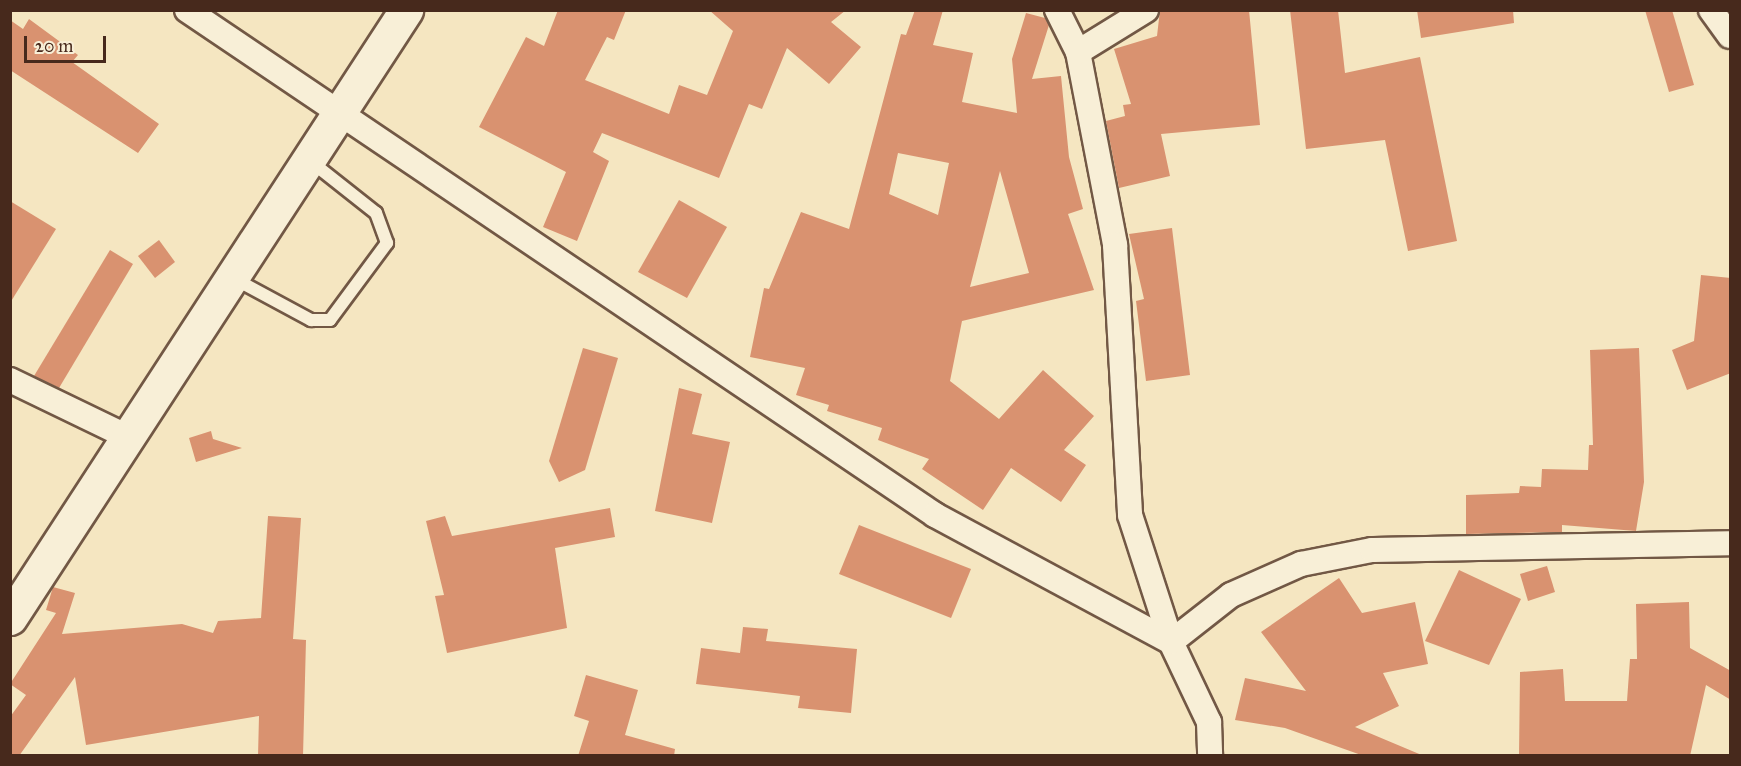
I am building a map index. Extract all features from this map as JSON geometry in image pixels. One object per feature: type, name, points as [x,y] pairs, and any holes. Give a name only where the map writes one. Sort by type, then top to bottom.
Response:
[{"type":"main road","points":[[10,618],[406,10]]},
{"type":"street","points":[[186,10],[934,515],[1171,642]]},
{"type":"street","points":[[1057,10],[1078,52],[1115,245],[1130,515],[1171,642],[1209,722],[1210,756]]},
{"type":"street","points":[[1078,52],[1146,10]]},
{"type":"street","points":[[1711,10],[1731,36]]},
{"type":"street","points":[[10,380],[129,437]]},
{"type":"street","points":[[1171,642],[1231,595],[1301,564],[1372,550],[1731,543]]},
{"type":"lane","points":[[232,278],[311,321],[330,320],[387,243],[375,213],[309,160]]},
{"type":"building","points":[[558,10],[626,10],[614,40],[607,37],[585,80],[669,114],[679,85],[707,95],[733,31],[709,10],[846,10],[831,22],[861,47],[829,84],[787,48],[762,109],[749,104],[719,178],[602,133],[593,152],[609,161],[577,241],[543,227],[566,172],[479,127],[526,37],[544,46]]},
{"type":"building","points":[[915,10],[943,10],[933,45],[973,53],[962,102],[1017,113],[1012,59],[1026,13],[1045,18],[1049,25],[1032,79],[1061,76],[1069,157],[1083,209],[1068,214],[1094,290],[962,321],[950,381],[999,419],[1043,370],[1094,416],[1064,450],[1086,465],[1061,502],[1011,468],[983,510],[922,469],[929,459],[878,440],[882,428],[827,411],[829,405],[796,395],[805,368],[750,357],[764,288],[769,289],[801,212],[849,229],[901,34],[906,35]],"holes":[[[898,153],[949,163],[938,215],[889,194]],[[1000,171],[1029,273],[970,287]]]},
{"type":"building","points":[[1160,10],[1249,10],[1260,125],[1161,134],[1170,176],[1119,188],[1106,121],[1125,116],[1123,105],[1131,104],[1114,49],[1157,36]]},
{"type":"building","points":[[1290,10],[1338,10],[1345,73],[1420,57],[1457,241],[1408,251],[1385,140],[1306,149]]},
{"type":"building","points":[[1417,10],[1513,10],[1514,23],[1421,38]]},
{"type":"building","points":[[1645,10],[1672,10],[1694,85],[1669,92]]},
{"type":"building","points":[[29,19],[78,55],[72,62],[159,124],[138,153],[10,70],[10,20],[23,29]]},
{"type":"building","points":[[679,200],[727,227],[687,298],[638,272]]},
{"type":"building","points":[[10,201],[56,229],[10,303]]},
{"type":"building","points":[[1172,228],[1190,375],[1146,381],[1136,301],[1144,299],[1129,234]]},
{"type":"building","points":[[159,240],[175,262],[155,278],[138,256]]},
{"type":"building","points":[[110,250],[133,264],[59,388],[34,376]]},
{"type":"building","points":[[1701,275],[1731,278],[1731,373],[1687,390],[1672,350],[1694,341]]},
{"type":"building","points":[[583,348],[618,358],[585,470],[559,482],[549,461]]},
{"type":"building","points":[[1639,348],[1644,482],[1636,531],[1562,525],[1562,532],[1466,534],[1466,495],[1519,493],[1520,486],[1541,487],[1542,469],[1588,470],[1589,445],[1593,445],[1590,350]]},
{"type":"building","points":[[679,388],[702,394],[692,434],[730,442],[712,523],[655,511]]},
{"type":"building","points":[[211,431],[213,439],[242,448],[196,462],[189,438]]},
{"type":"building","points":[[610,508],[615,537],[555,548],[567,628],[447,653],[435,596],[444,595],[426,521],[445,516],[452,536]]},
{"type":"building","points":[[268,516],[301,518],[293,639],[306,640],[303,756],[258,756],[259,716],[86,745],[75,677],[19,756],[10,756],[10,717],[26,695],[10,684],[56,613],[46,610],[53,587],[75,593],[62,634],[182,624],[213,633],[218,621],[261,618]]},
{"type":"building","points":[[859,525],[971,569],[951,618],[839,574]]},
{"type":"building","points":[[1547,566],[1555,592],[1528,601],[1520,574]]},
{"type":"building","points":[[1459,570],[1521,599],[1489,665],[1425,641]]},
{"type":"building","points":[[1339,578],[1362,613],[1415,602],[1428,664],[1383,673],[1399,706],[1355,727],[1424,756],[1364,756],[1285,728],[1235,720],[1245,678],[1306,691],[1261,632]]},
{"type":"building","points":[[1689,602],[1690,648],[1731,671],[1731,700],[1706,685],[1690,756],[1519,756],[1520,672],[1563,669],[1565,701],[1627,701],[1630,659],[1637,659],[1636,604]]},
{"type":"building","points":[[743,627],[768,629],[766,641],[857,649],[851,713],[798,708],[800,696],[696,684],[701,648],[740,653]]},
{"type":"building","points":[[586,675],[638,690],[625,735],[675,749],[674,756],[578,756],[589,721],[574,716]]}]
